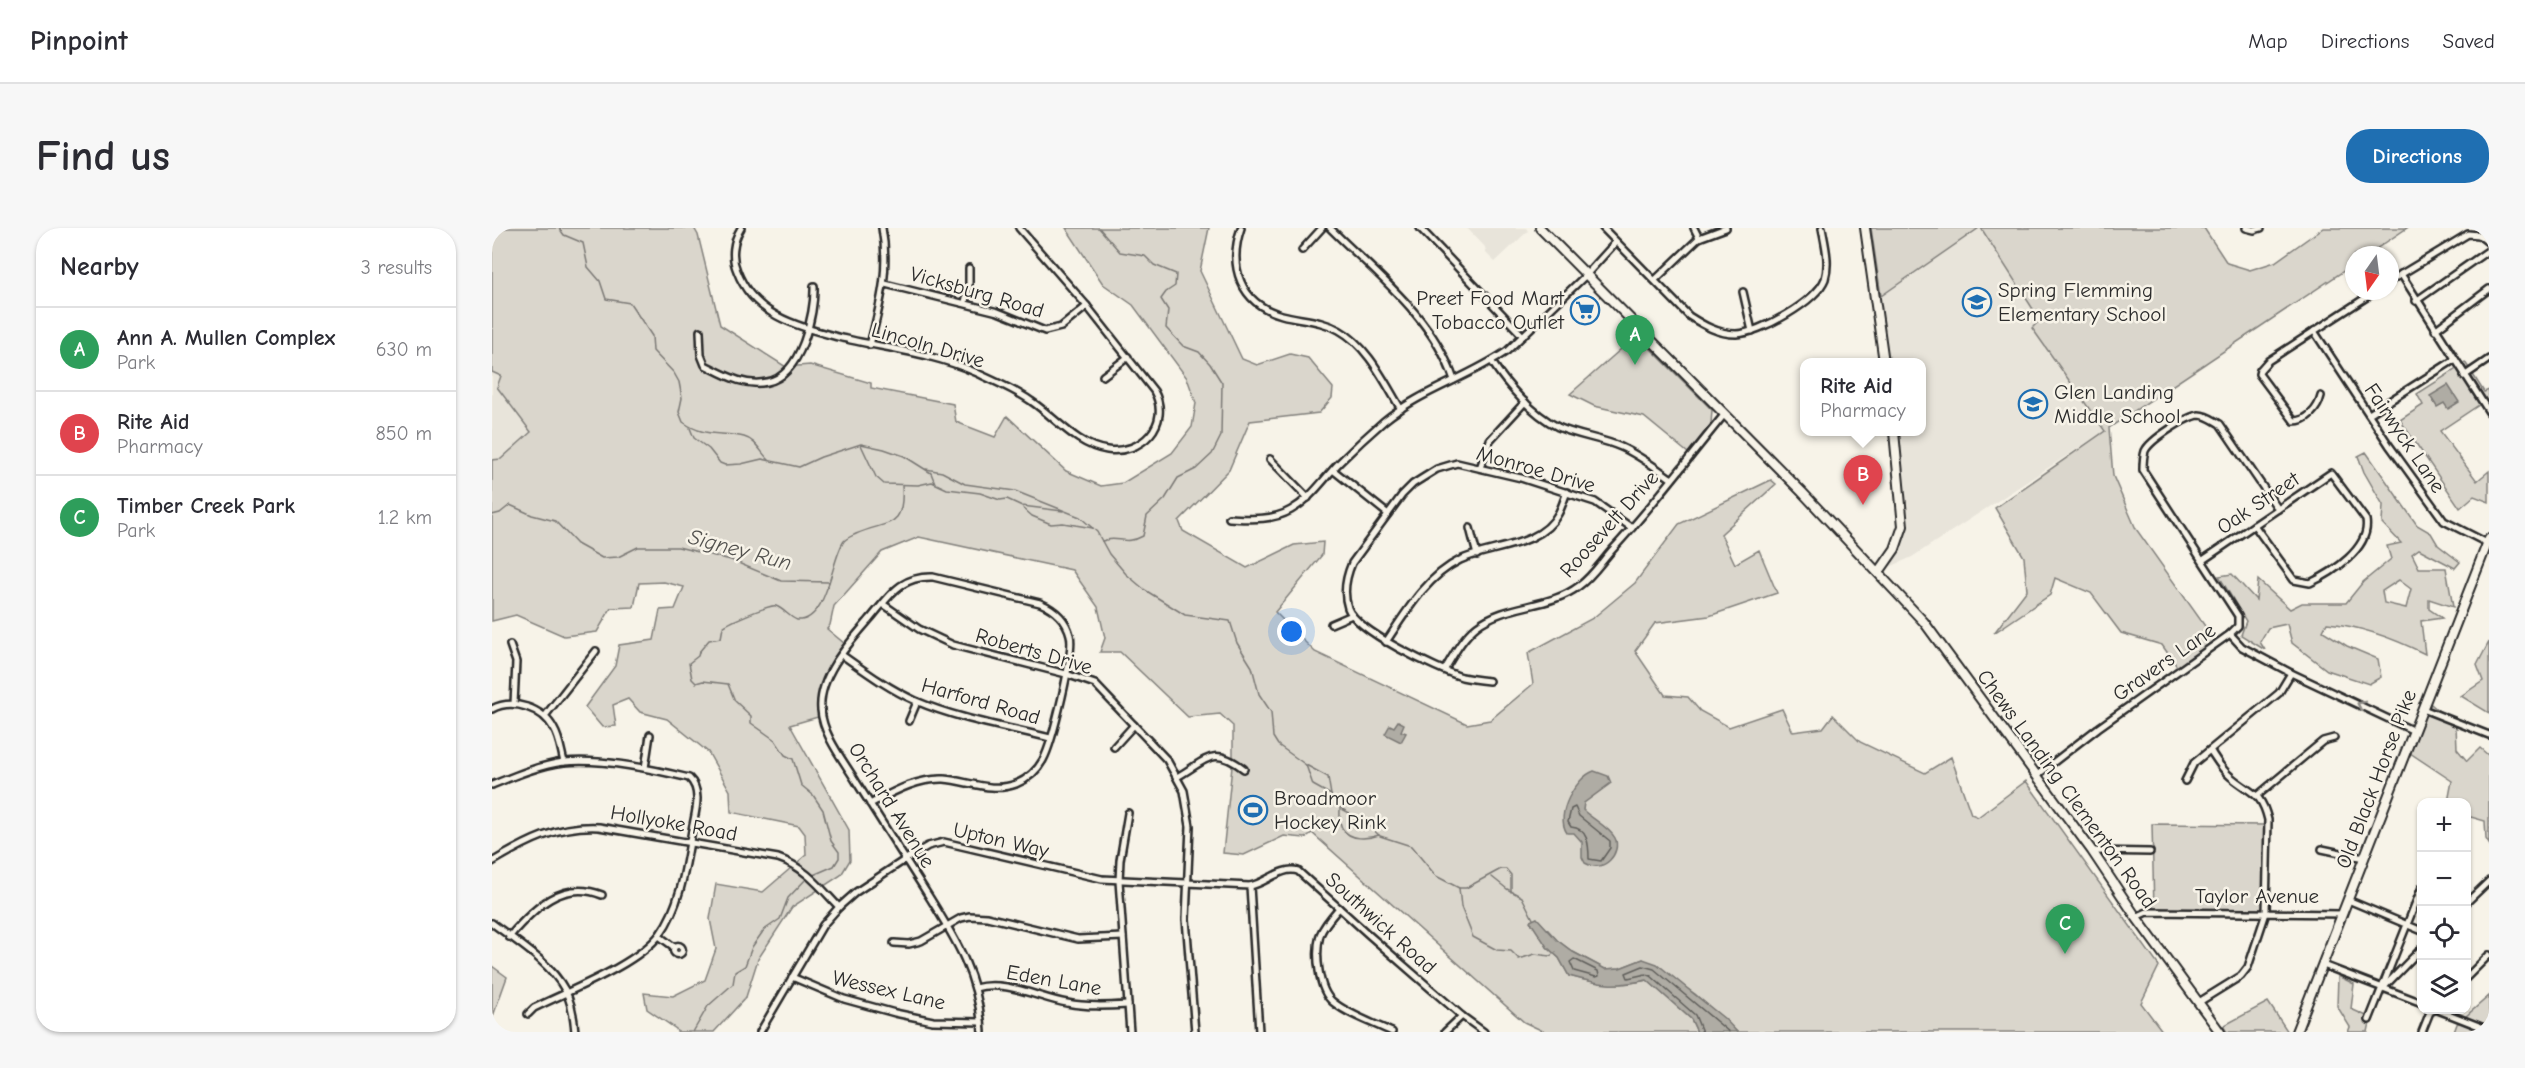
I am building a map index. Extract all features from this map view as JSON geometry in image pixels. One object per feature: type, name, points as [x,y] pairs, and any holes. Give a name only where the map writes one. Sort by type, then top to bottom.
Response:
[{"type":"main road","name":"Chews Landing Clementon Road","points":[[1540,228],[1878,572],[1924,622],[2092,851],[2136,917],[2220,1032]]},
{"type":"main road","points":[[1865,228],[1883,358]]},
{"type":"main road","points":[[1878,572],[1895,549],[1903,526],[1894,436]]},
{"type":"main road","name":"Old Black Horse Pike","points":[[2296,1032],[2488,541]]},
{"type":"street","name":"Lincoln Drive","points":[[741,228],[735,240],[734,264],[747,291],[757,303],[776,317],[809,330],[935,359],[973,372],[1029,399],[1086,443],[1107,450],[1124,449],[1137,444],[1153,432],[1158,421],[1160,401],[1087,306],[1019,228]]},
{"type":"street","points":[[870,345],[885,284],[882,228]]},
{"type":"street","points":[[1241,228],[1235,263],[1243,289],[1266,309],[1283,316],[1311,320],[1340,331],[1357,344],[1372,363],[1401,409]]},
{"type":"street","points":[[1302,250],[1322,228]]},
{"type":"street","points":[[1330,228],[1435,336],[1447,358],[1454,380]]},
{"type":"street","points":[[1420,228],[1523,336]]},
{"type":"street","points":[[1603,228],[1689,316],[1706,327],[1737,334],[1752,331],[1786,314],[1817,291],[1824,280],[1828,264],[1822,228]]},
{"type":"street","points":[[1694,228],[1699,238]]},
{"type":"street","points":[[1655,280],[1699,238],[1726,228]]},
{"type":"street","points":[[2246,228],[2254,230],[2261,228]]},
{"type":"street","points":[[2484,238],[2489,233]]},
{"type":"street","points":[[2489,243],[2484,238],[2468,234],[2401,274],[2416,301],[2489,412]]},
{"type":"street","points":[[1229,518],[1261,519],[1290,511],[1308,498],[1333,470],[1385,420],[1454,380],[1492,362],[1523,336],[1586,275],[1616,242]]},
{"type":"street","points":[[2416,301],[2489,249]]},
{"type":"street","points":[[965,302],[969,285],[969,268]]},
{"type":"street","name":"Vicksburg Road","points":[[885,284],[965,302],[998,312],[1045,331],[1061,327],[1087,306]]},
{"type":"street","points":[[700,331],[701,355],[705,365],[742,382],[773,381],[784,373],[805,340],[815,301],[814,286]]},
{"type":"street","points":[[2435,330],[2489,289]]},
{"type":"street","points":[[1743,292],[1752,331]]},
{"type":"street","points":[[2321,396],[2318,406],[2307,417],[2297,421],[2291,418],[2260,372],[2268,361],[2362,300]]},
{"type":"street","name":"Fairwyck Lane","points":[[2314,331],[2444,521],[2488,541]]},
{"type":"street","points":[[1103,376],[1128,357]]},
{"type":"street","points":[[2464,376],[2489,359]]},
{"type":"street","points":[[2369,414],[2454,360]]},
{"type":"street","points":[[1492,362],[1525,402],[1559,427],[1620,447],[1643,459],[1672,479]]},
{"type":"street","points":[[1480,468],[1490,440],[1525,402]]},
{"type":"street","name":"Roosevelt Drive","points":[[1445,669],[1460,644],[1477,626],[1515,609],[1564,596],[1581,585],[1632,528],[1724,415]]},
{"type":"street","points":[[2230,634],[2238,626],[2238,616],[2143,470],[2146,451],[2151,442],[2188,418],[2198,415],[2208,416],[2220,424],[2278,509]]},
{"type":"street","points":[[1270,459],[1308,498]]},
{"type":"street","name":"Monroe Drive","points":[[1352,615],[1345,593],[1352,563],[1413,484],[1437,469],[1457,463],[1566,492],[1595,502],[1632,528]]},
{"type":"street","points":[[1333,470],[1388,514]]},
{"type":"street","name":"Oak Street","points":[[2203,560],[2254,525],[2331,473],[2366,520],[2367,527],[2362,544],[2310,583],[2294,580],[2254,525]]},
{"type":"street","points":[[1386,642],[1412,604],[1434,578],[1459,561],[1533,537],[1558,515],[1566,492]]},
{"type":"street","points":[[1470,528],[1477,555]]},
{"type":"street","name":"Orchard Avenue","points":[[870,804],[904,787],[933,780],[957,781],[988,787],[1015,784],[1029,777],[1045,758],[1072,643],[1070,633],[1060,616],[1040,603],[949,580],[921,576],[906,580],[897,587],[842,655],[827,678],[820,709],[827,732],[870,804],[959,944],[975,988],[982,1032]]},
{"type":"street","name":"Roberts Drive","points":[[883,604],[919,629],[953,645],[1066,674],[1095,684],[1167,760],[1177,777],[1188,806],[1190,826],[1187,938],[1196,1032]]},
{"type":"street","points":[[1331,624],[1352,615],[1365,629],[1386,642],[1461,677],[1490,681]]},
{"type":"street","name":"Gravers Lane","points":[[2036,776],[2091,733],[2230,634],[2241,647],[2414,731]]},
{"type":"street","points":[[510,645],[516,662],[514,704]]},
{"type":"street","points":[[545,716],[596,651]]},
{"type":"street","name":"Harford Road","points":[[842,655],[873,677],[917,702],[1050,738]]},
{"type":"street","points":[[2185,781],[2194,763],[2278,693],[2291,673]]},
{"type":"street","points":[[909,721],[917,702]]},
{"type":"street","points":[[492,709],[507,703],[545,716],[558,738],[564,762]]},
{"type":"street","points":[[2423,709],[2489,735]]},
{"type":"street","points":[[1114,747],[1134,725]]},
{"type":"street","points":[[645,768],[650,735]]},
{"type":"street","points":[[2258,795],[2323,741],[2334,738]]},
{"type":"street","points":[[2199,1002],[2241,976],[2248,967],[2266,913],[2268,820],[2265,805],[2258,795],[2231,778],[2210,750]]},
{"type":"street","points":[[1177,777],[1211,757],[1220,755],[1229,758],[1244,769]]},
{"type":"street","points":[[492,785],[517,774],[564,762],[622,764],[645,768],[689,778],[696,787],[697,803],[677,900],[659,936],[621,965],[566,991],[534,1008],[528,1014]]},
{"type":"street","points":[[1128,813],[1119,881],[1130,1032]]},
{"type":"street","name":"Hollyoke Road","points":[[492,862],[522,844],[560,830],[576,826],[599,827],[778,858],[806,872],[839,907]]},
{"type":"street","name":"Upton Way","points":[[760,1032],[823,925],[839,907],[856,892],[928,846],[944,842],[1084,877],[1119,881],[1250,886]]},
{"type":"street","points":[[2322,849],[2364,858]]},
{"type":"street","points":[[2092,851],[2150,852]]},
{"type":"street","name":"Southwick Road","points":[[1250,886],[1263,884],[1285,870],[1292,869],[1304,875],[1462,1016],[1484,1032]]},
{"type":"street","points":[[2471,898],[2489,881]]},
{"type":"street","points":[[1250,886],[1259,1032]]},
{"type":"street","points":[[510,937],[528,914],[558,895],[588,889],[602,895]]},
{"type":"street","points":[[2368,1020],[2417,897]]},
{"type":"street","points":[[2348,900],[2417,929]]},
{"type":"street","points":[[1339,908],[1325,925],[1319,942],[1321,977],[1326,995],[1341,1008],[1392,1032]]},
{"type":"street","name":"Taylor Avenue","points":[[2136,917],[2147,912],[2343,914]]},
{"type":"street","points":[[894,943],[909,944],[921,941],[961,918],[970,916],[987,917],[1078,939],[1123,937]]},
{"type":"street","points":[[492,923],[541,961],[558,980],[566,991],[573,1012],[575,1032]]},
{"type":"street","points":[[659,936],[674,947]]},
{"type":"street","points":[[2383,987],[2417,952]]},
{"type":"street","points":[[2472,973],[2489,956]]},
{"type":"street","points":[[2323,965],[2417,1001]]},
{"type":"street","name":"Wessex Lane","points":[[792,977],[844,999],[895,1013],[933,1021],[981,1022]]},
{"type":"street","name":"Eden Lane","points":[[975,988],[986,985],[1010,988],[1086,1006],[1128,1005]]},
{"type":"street","points":[[2422,1032],[2429,1014]]},
{"type":"street","points":[[2448,1014],[2489,1030]]},
{"type":"street","points":[[1445,1032],[1462,1016]]},
{"type":"shaded area","points":[[492,228],[694,228],[698,235],[720,325],[786,367],[810,365],[871,383],[871,388],[953,404],[956,422],[995,437],[1007,416],[1066,471],[1101,486],[1123,483],[1172,453],[1192,427],[1196,403],[1187,378],[1133,305],[1103,284],[1066,228],[1209,228],[1200,271],[1242,359],[1257,365],[1290,354],[1308,358],[1333,388],[1332,398],[1319,413],[1250,421],[1229,470],[1179,521],[1183,531],[1247,568],[1294,545],[1323,542],[1322,555],[1275,612],[1315,652],[1467,724],[1490,720],[1533,684],[1528,653],[1593,618],[1635,583],[1679,524],[1771,480],[1776,484],[1721,534],[1735,564],[1759,550],[1777,593],[1709,616],[1655,623],[1635,651],[1665,695],[1688,697],[1700,711],[1729,727],[1782,709],[1793,732],[1823,728],[1833,715],[1860,742],[1925,773],[1951,757],[1971,814],[1978,817],[2026,781],[2159,966],[2141,1003],[2163,1032],[1737,1032],[1695,994],[1643,959],[1620,968],[1605,969],[1573,952],[1557,940],[1536,918],[1547,947],[1559,958],[1569,976],[1608,984],[1647,980],[1691,1019],[1697,1032],[1545,1032],[1524,1022],[1312,833],[1305,838],[1284,836],[1244,855],[1223,853],[1233,757],[1233,726],[1220,714],[1188,717],[1120,652],[1100,652],[1105,638],[1098,607],[1072,570],[919,537],[882,552],[834,606],[827,629],[845,644],[824,677],[819,695],[818,717],[790,725],[849,830],[850,860],[841,875],[792,907],[758,959],[746,997],[714,1032],[677,1032],[647,1009],[644,993],[673,996],[705,980],[716,949],[710,919],[716,884],[763,892],[806,855],[805,834],[799,826],[731,812],[730,791],[708,752],[667,719],[640,712],[628,699],[613,705],[616,726],[602,727],[585,707],[615,666],[619,645],[654,640],[660,610],[675,609],[684,587],[664,582],[639,583],[634,607],[611,608],[597,632],[564,636],[516,615],[492,621],[492,460],[501,459],[531,432],[497,387],[501,376],[492,372]]},
{"type":"shaded area","points":[[1467,228],[1526,228],[1528,231],[1495,262],[1486,253],[1485,247]]},
{"type":"shaded area","points":[[1865,228],[2108,228],[2207,364],[1912,557],[1879,572],[1900,539],[1894,436],[1926,436],[1926,358],[1883,358]]},
{"type":"shaded area","points":[[1871,228],[1979,228],[1881,296]]},
{"type":"shaded area","points":[[1981,228],[2204,228],[2227,263],[2250,270],[2275,262],[2323,228],[2407,228],[2380,246],[2345,246],[2345,270],[2109,428],[2113,476],[2136,529],[2217,643],[2178,668],[2162,645],[2121,633],[2091,593],[2055,578],[2050,595],[1994,633],[2027,590],[2024,557],[1995,508],[2105,431],[2032,328],[2040,320]]},
{"type":"shaded area","points":[[1637,335],[1712,410],[1711,424],[1688,453],[1644,417],[1594,406],[1570,394]]},
{"type":"shaded area","points":[[2465,362],[2484,392],[2489,390],[2489,412],[2482,403],[2440,431],[2477,481],[2489,471],[2489,502],[2474,496],[2460,508],[2400,420],[2423,405],[2417,394]]},
{"type":"shaded area","points":[[492,372],[502,376],[597,387],[501,459],[492,460]]},
{"type":"shaded area","points":[[2366,452],[2417,525],[2431,533],[2438,545],[2460,562],[2455,568],[2419,549],[2412,554],[2419,568],[2446,568],[2453,607],[2429,599],[2429,609],[2442,618],[2421,621],[2425,654],[2378,634],[2327,623],[2323,631],[2347,646],[2378,659],[2381,677],[2369,684],[2327,670],[2292,643],[2287,624],[2268,628],[2260,642],[2265,650],[2241,635],[2246,621],[2219,576],[2232,574],[2256,600],[2258,580],[2290,609],[2302,603],[2346,603],[2363,582],[2391,559],[2387,546],[2401,543],[2382,523],[2383,505],[2364,472],[2358,456]],"holes":[[[2399,580],[2411,589],[2406,608],[2384,603],[2382,591]]]},
{"type":"shaded area","points":[[2489,642],[2489,713],[2461,696],[2483,681],[2477,665]]},
{"type":"shaded area","points":[[2431,704],[2456,726],[2457,749],[2467,761],[2480,748],[2489,756],[2489,844],[2486,839],[2485,821],[2471,817],[2471,798],[2449,798],[2452,781],[2410,753],[2423,715]]},
{"type":"shaded area","points":[[2152,824],[2268,825],[2266,913],[2154,911]]},
{"type":"shaded area","points":[[492,966],[507,977],[492,1019]]},
{"type":"shaded area","points":[[2338,976],[2354,984],[2351,1009],[2371,1018],[2368,1032],[2348,1032],[2350,1027],[2337,1006]]},
{"type":"shaded area","points":[[2489,996],[2489,1032],[2454,1032],[2457,1024]]},
{"type":"shaded area","points":[[2268,1002],[2288,1032],[2227,1032],[2223,1026]]},
{"type":"water","points":[[2448,385],[2459,402],[2448,409],[2444,403],[2437,407],[2430,396]]},
{"type":"water","points":[[1398,721],[1404,724],[1401,731],[1406,733],[1401,742],[1385,734],[1390,725],[1394,727]]},
{"type":"water","points":[[1594,771],[1608,776],[1611,783],[1584,803],[1583,810],[1609,830],[1616,844],[1614,855],[1605,864],[1599,866],[1585,863],[1582,857],[1582,842],[1574,833],[1567,833],[1563,817],[1574,789],[1580,781]]},
{"type":"water","points":[[1537,918],[1557,940],[1573,952],[1605,969],[1620,968],[1643,959],[1657,964],[1725,1019],[1737,1032],[1697,1032],[1691,1019],[1647,980],[1608,984],[1569,976],[1559,958],[1547,947],[1530,921]]},
{"type":"waterway","points":[[559,228],[564,235],[583,243],[588,267],[600,281],[606,299],[630,303],[652,336],[653,351],[674,373],[679,382],[682,398],[679,412],[683,422],[706,432],[744,437],[755,444],[769,460]]},
{"type":"waterway","points":[[1099,228],[1120,252],[1145,256],[1154,265],[1176,274],[1175,286],[1161,299],[1168,310],[1166,328],[1183,346],[1199,352],[1222,383],[1221,436],[1212,454],[1196,469],[1178,478],[1165,499],[1147,516],[1143,536],[1131,540],[1102,541]]},
{"type":"waterway","points":[[690,428],[694,438],[725,465],[762,459],[799,467],[861,444],[904,456],[931,473],[935,483]]},
{"type":"waterway","points":[[861,445],[876,477],[884,484],[918,485],[932,482],[947,489],[980,493],[1000,500],[1007,499],[1022,506],[1063,511]]},
{"type":"waterway","points":[[926,469],[942,472],[965,484],[1015,491],[1080,517],[1097,532],[1109,554],[1126,574],[1145,590],[1185,615],[1230,621],[1237,643],[1252,667],[1259,694],[1271,712],[1273,737],[1278,745],[1306,765],[1313,785],[1331,795],[1342,809],[1361,819],[1380,836],[1411,846],[1436,876],[1459,888],[1466,888],[1501,869],[1506,869],[1511,875],[1511,892]]},
{"type":"waterway","points":[[811,876],[834,866],[839,858],[839,852],[831,841],[823,810],[813,795],[801,785],[793,759],[785,755],[775,740],[751,723],[751,716],[735,701],[728,684],[703,681],[696,683],[692,679],[689,663],[698,656],[709,640],[721,638],[723,627],[759,610],[776,606],[797,620],[807,618],[816,611],[822,601],[844,541],[897,517],[901,510],[902,485]]},
{"type":"waterway","name":"Signey Run","points":[[492,515],[500,513],[510,505],[532,515],[555,521],[577,544],[602,558],[618,557],[638,547],[678,547],[731,560],[781,581],[829,582]]},
{"type":"waterway","points":[[1023,508],[1032,516],[1051,524],[1063,523],[1093,528]]},
{"type":"waterway","points":[[1306,765],[1328,777],[1331,795]]},
{"type":"waterway","points":[[1340,808],[1341,826],[1345,832],[1354,837],[1365,838],[1379,835]]},
{"type":"waterway","points":[[1492,877],[1522,897],[1533,919]]},
{"type":"waterway","points":[[693,1032],[708,1006],[733,984],[735,972],[745,966],[752,947],[764,930],[780,919],[788,898],[807,878]]},
{"type":"waterway","points":[[1459,888],[1461,907],[1473,937],[1497,950],[1511,951],[1519,959],[1535,954],[1550,956],[1556,952]]},
{"type":"place","name":"Spring Flemming Elementary School","points":[[1977,302]]},
{"type":"place","name":"Preet Food Mart Tobacco Outlet","points":[[1585,310]]},
{"type":"place","name":"Ann A. Mullen Complex","points":[[1635,365]]},
{"type":"place","name":"Glen Landing Middle School","points":[[2033,404]]},
{"type":"place","name":"Rite Aid","points":[[1863,505]]},
{"type":"place","name":"Broadmoor Hockey Rink","points":[[1253,810]]},
{"type":"place","name":"Timber Creek Park","points":[[2065,954]]}]
